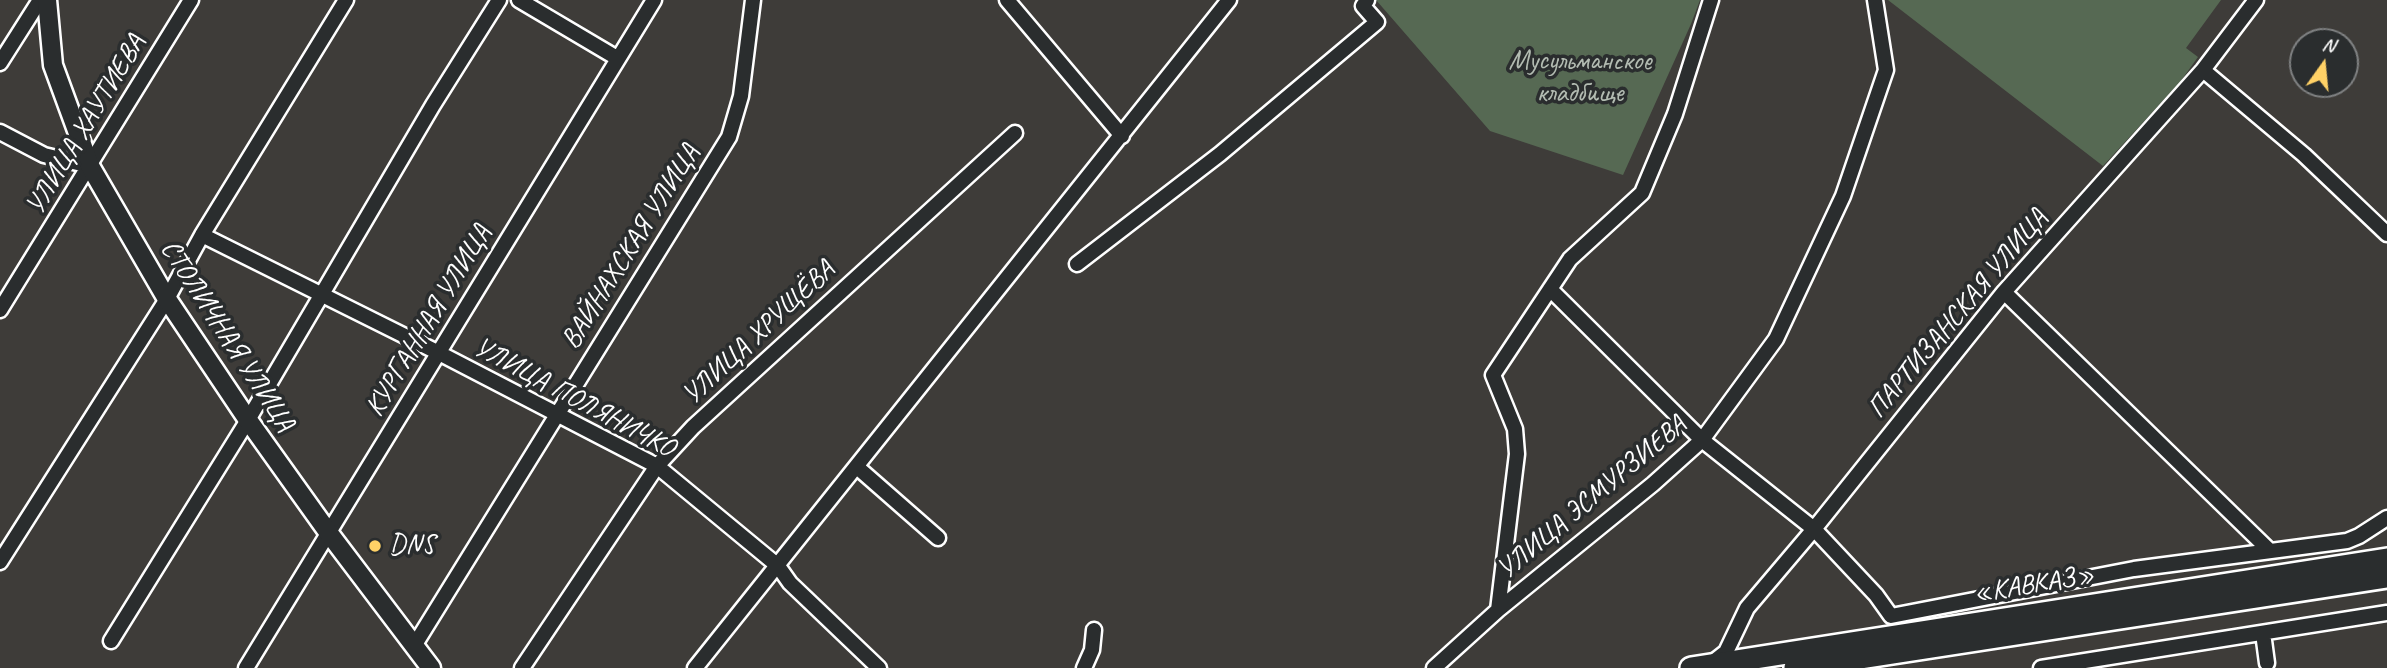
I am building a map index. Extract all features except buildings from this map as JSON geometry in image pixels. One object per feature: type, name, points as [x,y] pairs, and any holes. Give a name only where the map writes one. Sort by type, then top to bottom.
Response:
[{"type":"highway","name":"«КАВКАЗ»","points":[[1700,667],[2387,559]]},
{"type":"highway","name":"«КАВКАЗ»","points":[[1795,668],[2387,577]]},
{"type":"main road","name":"СТОЛИЧНАЯ УЛИЦА","points":[[47,0],[52,65],[90,166],[167,299],[248,420],[328,532],[431,668]]},
{"type":"street","points":[[0,63],[40,0]]},
{"type":"street","name":"УЛИЦА ХАУТИЕВА","points":[[0,310],[191,0]]},
{"type":"street","points":[[0,562],[167,299],[202,235],[346,0]]},
{"type":"street","points":[[111,640],[248,420],[433,105],[499,0]]},
{"type":"street","points":[[519,0],[617,58]]},
{"type":"street","name":"КУРГАННАЯ УЛИЦА","points":[[246,668],[654,0]]},
{"type":"street","name":"ВАЙНАХСКАЯ УЛИЦА","points":[[414,646],[729,137],[741,96],[753,0]]},
{"type":"street","points":[[1007,0],[1122,136]]},
{"type":"street","points":[[695,668],[1229,0]]},
{"type":"street","points":[[1077,264],[1220,153],[1377,22],[1363,6],[1367,0]]},
{"type":"street","points":[[1498,610],[1517,454],[1515,429],[1493,375],[1570,259],[1642,193],[1675,114],[1712,0]]},
{"type":"street","name":"УЛИЦА ЭСМУРЗИЕВА","points":[[1434,668],[1498,610],[1653,484],[1702,440],[1776,339],[1843,196],[1885,70],[1875,0]]},
{"type":"street","name":"ПАРТИЗАНСКАЯ УЛИЦА","points":[[1700,667],[1726,652],[1747,608],[1814,529],[2004,292],[2203,70],[2256,0]]},
{"type":"street","points":[[2203,70],[2304,155],[2387,234]]},
{"type":"street","points":[[0,132],[44,155],[90,166]]},
{"type":"street","name":"УЛИЦА ХРУЩЁВА","points":[[522,668],[657,466],[693,427],[1015,133]]},
{"type":"street","name":"УЛИЦА ПОЛЯНИЧКО","points":[[202,235],[657,466],[778,566],[790,583],[879,668]]},
{"type":"street","points":[[1550,289],[1702,440],[1814,529],[1876,594],[1891,616],[2134,569],[2347,541],[2387,518]]},
{"type":"street","points":[[2004,292],[2269,550]]},
{"type":"street","points":[[857,467],[938,538]]},
{"type":"street","points":[[2347,541],[2351,565]]},
{"type":"street","points":[[2041,668],[2387,613]]},
{"type":"street","points":[[1736,629],[1738,649],[1745,654],[1760,657]]},
{"type":"street","points":[[1084,668],[1092,650],[1094,630]]},
{"type":"street","points":[[2263,633],[2267,663]]},
{"type":"green space","name":"Мусульманское кладбище","points":[[1376,0],[1700,0],[1623,175],[1490,131]]},
{"type":"green space","points":[[1888,0],[2221,0],[2186,48],[2198,57],[2180,82],[2103,166]]},
{"type":"place","name":"DNS","points":[[375,546]]}]
